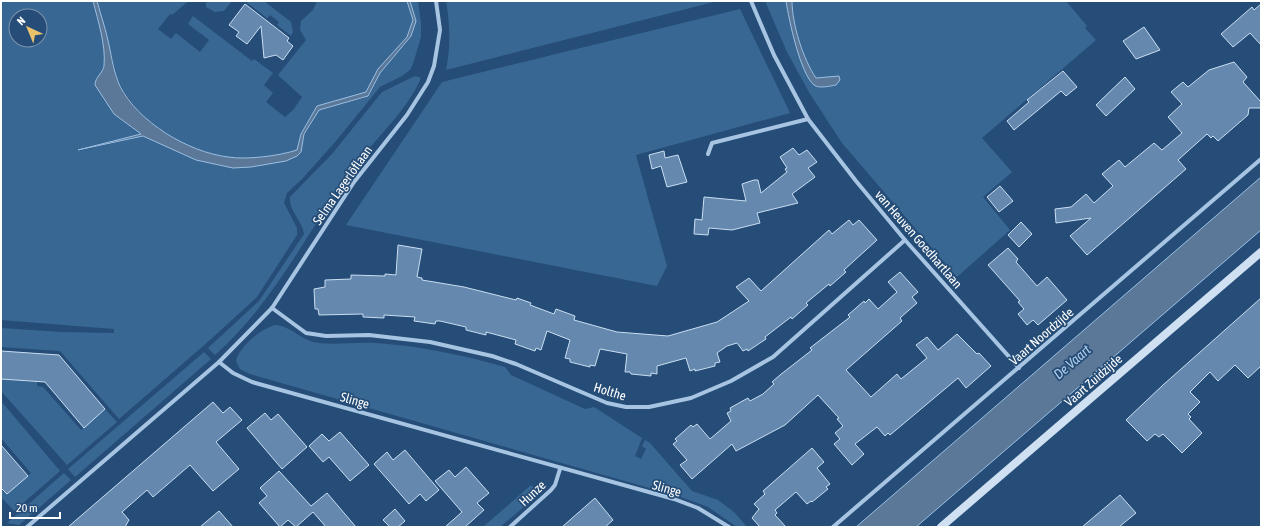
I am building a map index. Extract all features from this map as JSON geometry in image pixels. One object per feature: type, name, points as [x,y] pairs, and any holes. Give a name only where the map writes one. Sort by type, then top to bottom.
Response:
[{"type":"main road","name":"Vaart Zuidzijde","points":[[941,527],[1261,252]]},
{"type":"street","name":"Selma Lagerlöflaan","points":[[218,362],[272,308],[354,182],[407,115],[428,82],[434,66],[440,35],[439,16],[436,1]]},
{"type":"street","name":"van Heuven Goedhartlaan","points":[[752,1],[774,55],[808,119],[856,181],[905,240],[1019,368]]},
{"type":"street","points":[[708,154],[712,143],[808,119]]},
{"type":"street","name":"Vaart Noordzijde","points":[[833,527],[1261,159]]},
{"type":"street","name":"Holthe","points":[[272,308],[306,333],[326,336],[369,335],[430,342],[492,356],[516,364],[607,403],[626,408],[649,407],[691,398],[731,381],[773,357],[905,240]]},
{"type":"street","points":[[27,527],[218,362]]},
{"type":"street","name":"Slinge","points":[[218,362],[233,373],[252,382],[698,508],[729,527]]},
{"type":"street","name":"Hunze","points":[[510,527],[551,490],[555,485],[560,469]]},
{"type":"shaded area","points":[[1,1],[93,1],[104,50],[104,66],[95,85],[114,114],[141,135],[78,150],[79,151],[144,136],[196,160],[233,168],[251,167],[286,161],[297,156],[301,152],[304,134],[319,110],[364,98],[370,94],[380,73],[411,36],[416,21],[410,1],[418,1],[421,37],[410,70],[402,76],[380,87],[336,141],[302,179],[287,193],[284,203],[297,228],[297,235],[257,297],[119,419],[60,351],[1,347],[1,328],[61,332],[114,333],[114,329],[1,320]]},
{"type":"shaded area","points":[[97,1],[191,1],[186,3],[172,15],[170,14],[158,29],[171,39],[176,33],[200,52],[209,40],[188,24],[193,16],[252,61],[254,59],[273,73],[264,85],[273,93],[266,102],[285,117],[293,110],[302,97],[278,75],[306,40],[300,30],[301,21],[313,10],[317,1],[407,1],[413,20],[407,37],[378,69],[366,93],[317,106],[301,134],[297,150],[262,157],[234,158],[211,153],[178,140],[147,119],[135,106],[117,77]]},
{"type":"shaded area","points":[[206,1],[232,1],[224,11],[215,12],[206,7]]},
{"type":"shaded area","points":[[245,1],[264,1],[291,22],[293,32],[291,36],[277,25],[279,22],[270,15],[267,18]]},
{"type":"shaded area","points":[[446,1],[718,1],[446,70],[449,52],[449,36]]},
{"type":"shaded area","points":[[765,1],[786,1],[796,44],[808,75],[814,85],[838,76],[816,78],[811,70],[806,61],[796,31],[792,1],[1066,1],[1087,26],[1085,28],[1096,40],[982,138],[1012,172],[983,197],[1010,230],[957,277],[842,143],[810,94],[787,52]]},
{"type":"shaded area","points":[[740,9],[790,113],[636,155],[667,266],[657,286],[346,225],[442,82]]},
{"type":"shaded area","points":[[415,76],[421,78],[407,103],[352,170],[288,267],[255,313],[236,335],[215,355],[208,348],[259,301],[304,234],[291,206],[290,197],[332,154],[382,92]]},
{"type":"shaded area","points":[[277,325],[287,328],[312,342],[332,344],[376,343],[409,346],[457,355],[505,367],[511,375],[585,409],[594,407],[642,438],[635,456],[641,459],[646,449],[642,446],[645,440],[650,443],[692,491],[718,500],[735,513],[747,527],[737,527],[708,507],[681,497],[250,374],[240,369],[236,361],[241,350],[246,344],[258,333],[271,326]]},
{"type":"shaded area","points":[[204,352],[211,359],[75,477],[68,469]]},
{"type":"shaded area","points":[[1,379],[37,382],[37,386],[43,387],[81,430],[105,409],[117,422],[67,465],[1,391]]},
{"type":"shaded area","points":[[1,401],[60,471],[14,511],[1,497],[1,490],[7,494],[31,473],[1,438]]},
{"type":"shaded area","points":[[64,473],[71,480],[19,525],[7,523]]},
{"type":"shaded area","points":[[531,485],[539,494],[500,527],[483,527]]},
{"type":"water","points":[[93,1],[97,1],[113,66],[120,86],[128,99],[139,112],[166,133],[181,142],[213,154],[235,158],[262,157],[297,150],[301,134],[317,106],[366,92],[378,69],[407,37],[413,20],[407,1],[410,1],[416,21],[411,36],[380,73],[368,96],[319,110],[304,134],[301,152],[297,156],[286,161],[251,167],[233,168],[196,160],[143,136],[78,150],[141,134],[114,114],[95,85],[95,82],[104,66],[104,50]]},
{"type":"water","points":[[786,1],[792,1],[792,10],[799,41],[811,70],[816,78],[839,76],[840,80],[836,85],[819,87],[814,85],[809,79],[796,46]]},
{"type":"water","name":"De Vaart","points":[[1261,177],[1261,230],[916,527],[856,527]]},
{"type":"building","points":[[245,4],[289,38],[287,41],[293,46],[283,60],[276,55],[264,58],[261,26],[247,44],[236,36],[239,32],[229,25]]},
{"type":"building","points":[[1261,4],[1261,45],[1250,33],[1233,47],[1221,34],[1252,7],[1254,10]]},
{"type":"building","points":[[1144,27],[1160,50],[1136,59],[1123,41]]},
{"type":"building","points":[[1234,62],[1247,77],[1243,82],[1261,102],[1261,108],[1249,108],[1248,115],[1218,141],[1213,136],[1211,138],[1207,134],[1178,160],[1186,169],[1087,255],[1070,236],[1091,218],[1056,223],[1055,209],[1071,207],[1086,194],[1094,203],[1113,186],[1102,174],[1119,160],[1125,167],[1154,143],[1162,150],[1182,133],[1168,117],[1182,104],[1171,92],[1183,82],[1188,87],[1209,70]]},
{"type":"building","points":[[1063,71],[1077,87],[1066,96],[1061,91],[1014,130],[1007,121],[1029,102],[1027,100]]},
{"type":"building","points":[[1125,77],[1135,89],[1106,116],[1096,105]]},
{"type":"building","points":[[793,148],[799,155],[807,150],[817,162],[808,168],[815,177],[792,194],[798,203],[757,213],[760,223],[732,230],[709,228],[708,235],[694,234],[695,219],[702,220],[704,197],[746,201],[742,184],[754,180],[758,180],[761,193],[787,172],[785,169],[787,168],[780,157]]},
{"type":"building","points":[[664,151],[665,158],[678,155],[687,182],[667,187],[661,166],[652,169],[649,155]]},
{"type":"building","points":[[1000,186],[1013,201],[999,212],[987,197]]},
{"type":"building","points":[[849,220],[853,225],[859,220],[877,240],[844,270],[846,272],[830,286],[829,284],[806,303],[808,305],[792,319],[791,317],[765,337],[766,339],[748,351],[747,349],[743,351],[737,343],[727,346],[717,353],[720,362],[715,363],[715,366],[695,371],[695,369],[690,371],[686,358],[657,366],[657,374],[651,373],[651,376],[631,374],[630,372],[625,372],[627,354],[600,349],[595,366],[590,365],[590,367],[570,362],[570,359],[565,358],[570,340],[547,331],[541,350],[536,348],[535,351],[515,344],[516,340],[486,332],[486,335],[466,330],[466,327],[440,321],[436,321],[435,324],[414,321],[415,317],[384,315],[384,318],[363,317],[363,314],[319,315],[318,309],[315,309],[314,289],[325,287],[325,280],[351,279],[351,275],[396,275],[398,245],[422,249],[417,277],[422,278],[422,280],[464,287],[516,300],[517,298],[531,303],[530,305],[554,314],[556,309],[575,316],[574,320],[617,332],[668,336],[717,322],[749,301],[736,287],[749,278],[761,291],[829,230],[832,234]]},
{"type":"building","points":[[1021,222],[1032,234],[1019,247],[1008,235]]},
{"type":"building","points":[[1008,248],[1018,259],[1016,262],[1037,286],[1047,277],[1067,300],[1038,325],[1033,320],[1027,325],[1018,314],[1024,309],[1018,302],[1020,301],[988,265]]},
{"type":"building","points":[[900,272],[918,292],[912,297],[917,303],[900,318],[902,321],[846,370],[871,397],[897,374],[901,379],[927,358],[916,345],[927,337],[938,350],[957,334],[977,354],[979,353],[991,366],[966,388],[958,378],[890,435],[888,433],[885,436],[877,427],[855,444],[864,454],[852,465],[834,444],[840,439],[835,433],[843,426],[837,419],[839,418],[818,395],[785,425],[736,451],[732,444],[692,479],[680,465],[687,460],[673,444],[677,441],[675,439],[691,425],[693,427],[697,424],[710,439],[731,421],[727,413],[731,411],[730,408],[748,398],[750,401],[763,394],[774,384],[772,382],[812,350],[810,348],[850,317],[848,315],[864,301],[865,303],[869,299],[878,309],[897,292],[888,282]]},
{"type":"building","points":[[1261,298],[1261,366],[1248,378],[1235,365],[1218,381],[1210,372],[1190,392],[1200,402],[1188,414],[1191,417],[1189,419],[1202,433],[1182,453],[1163,434],[1159,437],[1155,434],[1147,441],[1126,420]]},
{"type":"building","points":[[1,351],[59,355],[105,409],[84,428],[45,382],[1,379]]},
{"type":"building","points":[[213,402],[223,413],[230,407],[242,420],[216,442],[239,469],[213,491],[190,465],[153,497],[147,490],[122,512],[129,520],[125,527],[68,527]]},
{"type":"building","points":[[265,413],[271,420],[278,414],[307,447],[282,469],[247,428]]},
{"type":"building","points":[[340,432],[369,465],[350,481],[329,457],[323,462],[309,446],[322,434],[329,441]]},
{"type":"building","points":[[1,445],[28,476],[7,494],[1,488]]},
{"type":"building","points":[[812,448],[824,462],[817,468],[830,484],[826,487],[828,489],[812,502],[811,501],[807,504],[796,492],[775,510],[777,513],[775,515],[786,527],[760,527],[752,518],[759,509],[754,504],[765,494],[763,491]]},
{"type":"building","points":[[405,450],[439,490],[426,501],[420,494],[409,504],[374,464],[387,452],[393,460]]},
{"type":"building","points":[[466,467],[489,493],[477,503],[484,510],[465,527],[445,527],[462,512],[435,481],[449,470],[455,477]]},
{"type":"building","points":[[279,471],[311,506],[327,493],[356,527],[326,527],[313,512],[296,527],[288,520],[280,527],[259,503],[267,496],[260,488]]},
{"type":"building","points":[[1120,495],[1136,513],[1119,527],[1082,527]]},
{"type":"building","points":[[595,498],[613,520],[605,527],[562,527]]},
{"type":"building","points":[[395,509],[405,521],[398,527],[390,527],[383,520]]},
{"type":"building","points":[[219,511],[233,527],[200,527]]}]
